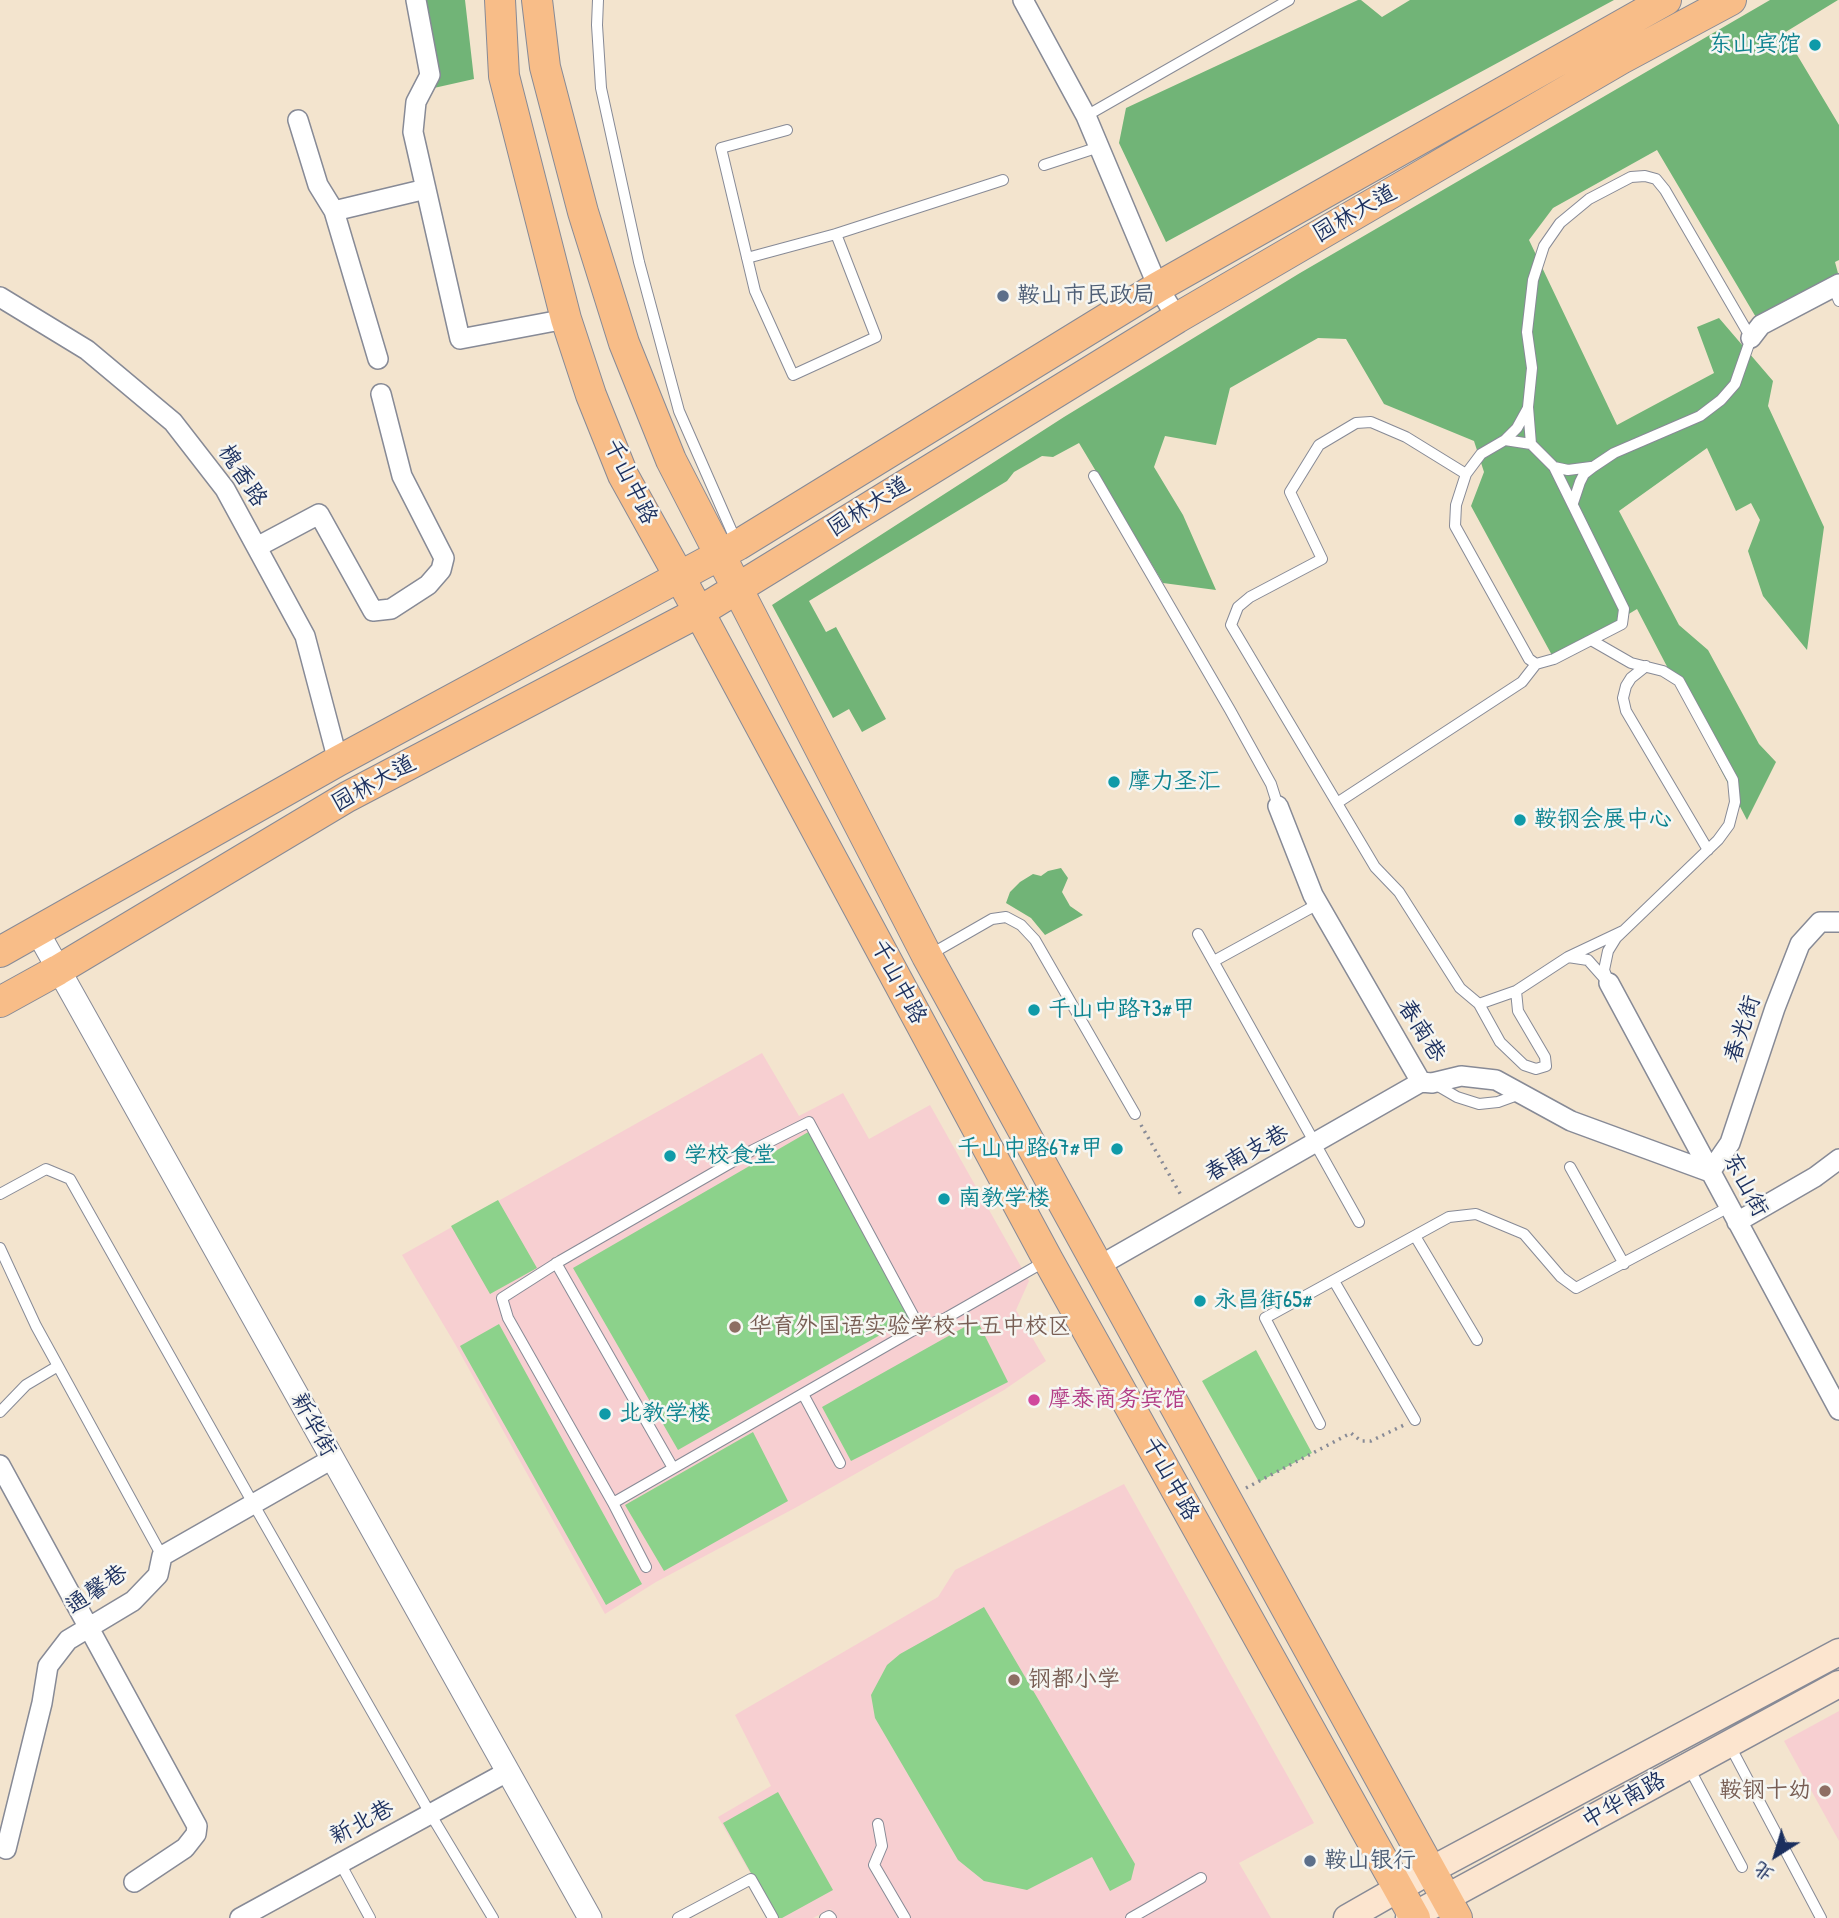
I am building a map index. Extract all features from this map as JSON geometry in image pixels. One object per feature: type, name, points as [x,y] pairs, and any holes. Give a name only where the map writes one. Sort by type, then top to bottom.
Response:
[{"type":"main road","name":"千山中路","points":[[500,0],[503,76],[566,319],[591,395],[623,475],[1048,1259],[1413,1917]]},
{"type":"main road","name":"千山中路","points":[[537,0],[545,67],[583,212],[624,343],[671,460],[729,549],[736,589],[927,956],[1451,1908]]},
{"type":"main road","name":"园林大道","points":[[0,952],[338,761],[729,549],[1158,287],[1666,0]]},
{"type":"main road","name":"园林大道","points":[[0,1002],[348,797],[699,612],[1177,318],[1621,59],[1731,0]]},
{"type":"main road","points":[[1347,1918],[1431,1870],[1839,1652]]},
{"type":"main road","name":"中华南路","points":[[1413,1917],[1451,1908],[1688,1766],[1839,1684]]},
{"type":"street","points":[[416,0],[430,75],[416,102],[413,132],[460,340],[566,319]]},
{"type":"street","points":[[1023,0],[1086,116],[1158,287],[1177,318]]},
{"type":"street","points":[[298,120],[318,185],[334,211],[378,359]]},
{"type":"street","points":[[334,211],[426,189]]},
{"type":"street","points":[[1751,338],[1761,325],[1837,291]]},
{"type":"street","name":"槐香路","points":[[0,297],[87,350],[173,422],[225,489],[305,636],[338,761]]},
{"type":"street","points":[[257,547],[319,514],[373,611],[391,609],[428,585],[441,570],[444,558],[402,476],[382,394]]},
{"type":"street","name":"春南巷","points":[[1278,806],[1318,904],[1426,1082],[1461,1076],[1496,1080],[1571,1121],[1710,1172]]},
{"type":"street","name":"春光街","points":[[1710,1172],[1730,1143],[1775,1008],[1800,944],[1820,922],[1839,922]]},
{"type":"street","name":"新华街","points":[[37,931],[590,1918]]},
{"type":"street","name":"东山街","points":[[1609,983],[1839,1410]]},
{"type":"street","name":"春南支巷","points":[[1097,1267],[1426,1082]]},
{"type":"street","points":[[1733,1215],[1815,1177],[1839,1159]]},
{"type":"street","points":[[162,1556],[331,1459]]},
{"type":"street","points":[[0,1465],[197,1826],[196,1834],[186,1848],[134,1881]]},
{"type":"street","name":"通馨巷","points":[[6,1849],[42,1703],[48,1666],[68,1640],[133,1601],[158,1575],[162,1556]]},
{"type":"street","name":"新北巷","points":[[240,1918],[264,1912],[339,1862],[507,1772]]},
{"type":"lane","points":[[598,0],[601,88],[639,262],[679,411],[729,549]]},
{"type":"lane","points":[[1086,116],[1289,0]]},
{"type":"lane","points":[[788,130],[721,148],[755,291],[793,375],[876,337],[836,234]]},
{"type":"lane","points":[[1044,165],[1099,147]]},
{"type":"lane","points":[[1531,444],[1528,407],[1532,368],[1527,332],[1533,280],[1544,246],[1560,222],[1589,199],[1632,177],[1646,176],[1656,179],[1751,338],[1735,384],[1721,400],[1700,416],[1614,453],[1593,467],[1584,474],[1573,503]]},
{"type":"lane","points":[[747,258],[836,234],[1003,180]]},
{"type":"lane","points":[[1528,407],[1517,428],[1504,440],[1481,454],[1466,474],[1456,505],[1455,526],[1529,659],[1536,664]]},
{"type":"lane","points":[[1466,474],[1406,438],[1370,422],[1356,423],[1319,445],[1290,492],[1322,559],[1250,597],[1238,607],[1231,625],[1375,867],[1399,892],[1460,988],[1479,1004],[1500,1042],[1524,1065],[1535,1069],[1546,1066],[1545,1057],[1518,1011],[1516,991]]},
{"type":"lane","points":[[1337,803],[1522,682],[1536,664],[1554,659],[1622,624],[1624,609],[1554,467],[1531,444],[1504,440]]},
{"type":"lane","points":[[1554,467],[1568,470],[1593,467]]},
{"type":"lane","points":[[1094,476],[1230,710],[1271,784],[1278,806]]},
{"type":"lane","points":[[1591,640],[1631,663],[1663,671],[1679,681],[1733,780],[1735,802],[1729,825],[1708,850],[1616,938],[1608,951],[1604,970],[1609,983]]},
{"type":"lane","points":[[1646,666],[1631,678],[1626,686],[1623,698],[1626,711],[1708,850]]},
{"type":"lane","points":[[1214,961],[1318,904]]},
{"type":"lane","points":[[927,956],[992,919],[1006,917],[1021,925],[1035,940],[1135,1114]]},
{"type":"lane","points":[[1479,1004],[1516,991],[1568,957],[1623,931]]},
{"type":"lane","points":[[1198,934],[1359,1222]]},
{"type":"lane","points":[[1568,957],[1588,960],[1609,983]]},
{"type":"lane","points":[[646,1567],[613,1503],[508,1318],[502,1298],[556,1263],[753,1150],[808,1122],[920,1328]]},
{"type":"lane","points":[[1570,1167],[1624,1264]]},
{"type":"lane","points":[[0,1194],[46,1169],[70,1179],[431,1815],[493,1918]]},
{"type":"lane","points":[[1320,1424],[1265,1318],[1449,1217],[1476,1214],[1524,1234],[1561,1277],[1576,1288],[1733,1215]]},
{"type":"lane","points":[[1415,1236],[1477,1340]]},
{"type":"lane","points":[[0,1248],[36,1326],[162,1556]]},
{"type":"lane","points":[[613,1503],[920,1328],[946,1318],[1048,1259]]},
{"type":"lane","points":[[556,1263],[673,1468]]},
{"type":"lane","points":[[1334,1281],[1415,1420]]},
{"type":"lane","points":[[0,1412],[26,1385],[58,1366]]},
{"type":"lane","points":[[803,1394],[840,1463]]},
{"type":"lane","points":[[1729,1744],[1821,1918]]},
{"type":"lane","points":[[1688,1766],[1742,1867]]},
{"type":"lane","points":[[878,1824],[882,1846],[874,1865],[905,1918]]},
{"type":"lane","points":[[339,1862],[370,1918]]},
{"type":"lane","points":[[1130,1918],[1201,1878]]},
{"type":"lane","points":[[678,1918],[751,1879],[773,1918]]},
{"type":"lane","points":[[825,1918],[831,1918]]},
{"type":"path","points":[[1135,1114],[1191,1214]]},
{"type":"path","points":[[1226,1499],[1351,1433],[1361,1441],[1371,1441],[1415,1420]]},
{"type":"shaded area","name":"华育外国语实验学校十五中校区","points":[[762,1053],[799,1116],[843,1093],[869,1139],[930,1105],[1029,1281],[1016,1310],[1046,1361],[1004,1390],[795,1508],[656,1582],[605,1614],[455,1344],[402,1255]]},
{"type":"shaded area","name":"钢都小学","points":[[1124,1484],[1314,1823],[1239,1863],[1271,1918],[836,1918],[831,1909],[813,1918],[776,1918],[718,1817],[771,1786],[735,1715],[938,1597],[955,1570]]},
{"type":"shaded area","name":"鞍钢十幼","points":[[1839,1711],[1839,1841],[1784,1741]]},
{"type":"green space","points":[[410,0],[465,0],[474,79],[425,90]]},
{"type":"green space","points":[[1358,0],[1382,17],[1410,0],[1614,0],[1166,242],[1119,143],[1126,108]]},
{"type":"green space","points":[[1770,0],[1838,0],[1784,33],[1839,125],[1839,260],[1835,262],[1839,277],[1757,319],[1657,150],[1553,208],[1529,240],[1617,425],[1714,373],[1697,327],[1719,318],[1773,381],[1768,406],[1824,527],[1807,650],[1763,596],[1748,551],[1760,520],[1751,503],[1736,511],[1707,448],[1619,511],[1679,625],[1708,650],[1759,744],[1776,762],[1747,820],[1637,609],[1554,659],[1471,506],[1484,472],[1474,441],[1384,404],[1346,339],[1318,338],[1230,388],[1216,445],[1165,436],[1154,467],[1183,515],[1216,590],[1163,583],[1079,443],[1053,457],[1042,456],[1014,472],[1007,481],[809,601],[826,632],[836,627],[886,719],[862,732],[849,709],[833,718],[772,605],[1064,417],[1300,273]]},
{"type":"green space","points":[[1061,868],[1068,878],[1062,892],[1070,906],[1083,915],[1045,935],[1031,918],[1006,903],[1010,892],[1020,882],[1033,874],[1041,876]]},
{"type":"green space","points":[[810,1131],[910,1318],[678,1450],[573,1268]]},
{"type":"green space","points":[[498,1200],[537,1268],[490,1294],[451,1226]]},
{"type":"green space","points":[[977,1320],[1008,1382],[851,1461],[822,1407]]},
{"type":"green space","points":[[499,1324],[642,1584],[606,1605],[460,1346]]},
{"type":"green space","points":[[1256,1350],[1312,1453],[1259,1482],[1202,1381]]},
{"type":"green space","points":[[753,1432],[788,1501],[664,1571],[625,1505]]},
{"type":"green space","points":[[984,1607],[1135,1864],[1131,1880],[1110,1891],[1092,1857],[1027,1890],[984,1881],[958,1860],[875,1718],[871,1695],[887,1665],[900,1654]]},
{"type":"green space","points":[[778,1792],[833,1890],[782,1918],[776,1918],[723,1823]]},
{"type":"place","name":"东山宾馆","points":[[1815,45]]},
{"type":"place","name":"鞍山市民政局","points":[[1003,296]]},
{"type":"place","name":"摩力圣汇","points":[[1114,782]]},
{"type":"place","name":"鞍钢会展中心","points":[[1520,820]]},
{"type":"place","name":"千山中路73#甲","points":[[1034,1010]]},
{"type":"place","name":"千山中路67#甲","points":[[1117,1149]]},
{"type":"place","name":"学校食堂","points":[[670,1156]]},
{"type":"place","name":"南教学楼","points":[[944,1199]]},
{"type":"place","name":"永昌街65#","points":[[1200,1301]]},
{"type":"place","name":"华育外国语实验学校十五中校区","points":[[735,1327]]},
{"type":"place","name":"摩泰商务宾馆","points":[[1034,1400]]},
{"type":"place","name":"北教学楼","points":[[605,1414]]},
{"type":"place","name":"钢都小学","points":[[1014,1680]]},
{"type":"place","name":"鞍钢十幼","points":[[1825,1791]]},
{"type":"place","name":"鞍山银行","points":[[1310,1861]]}]
